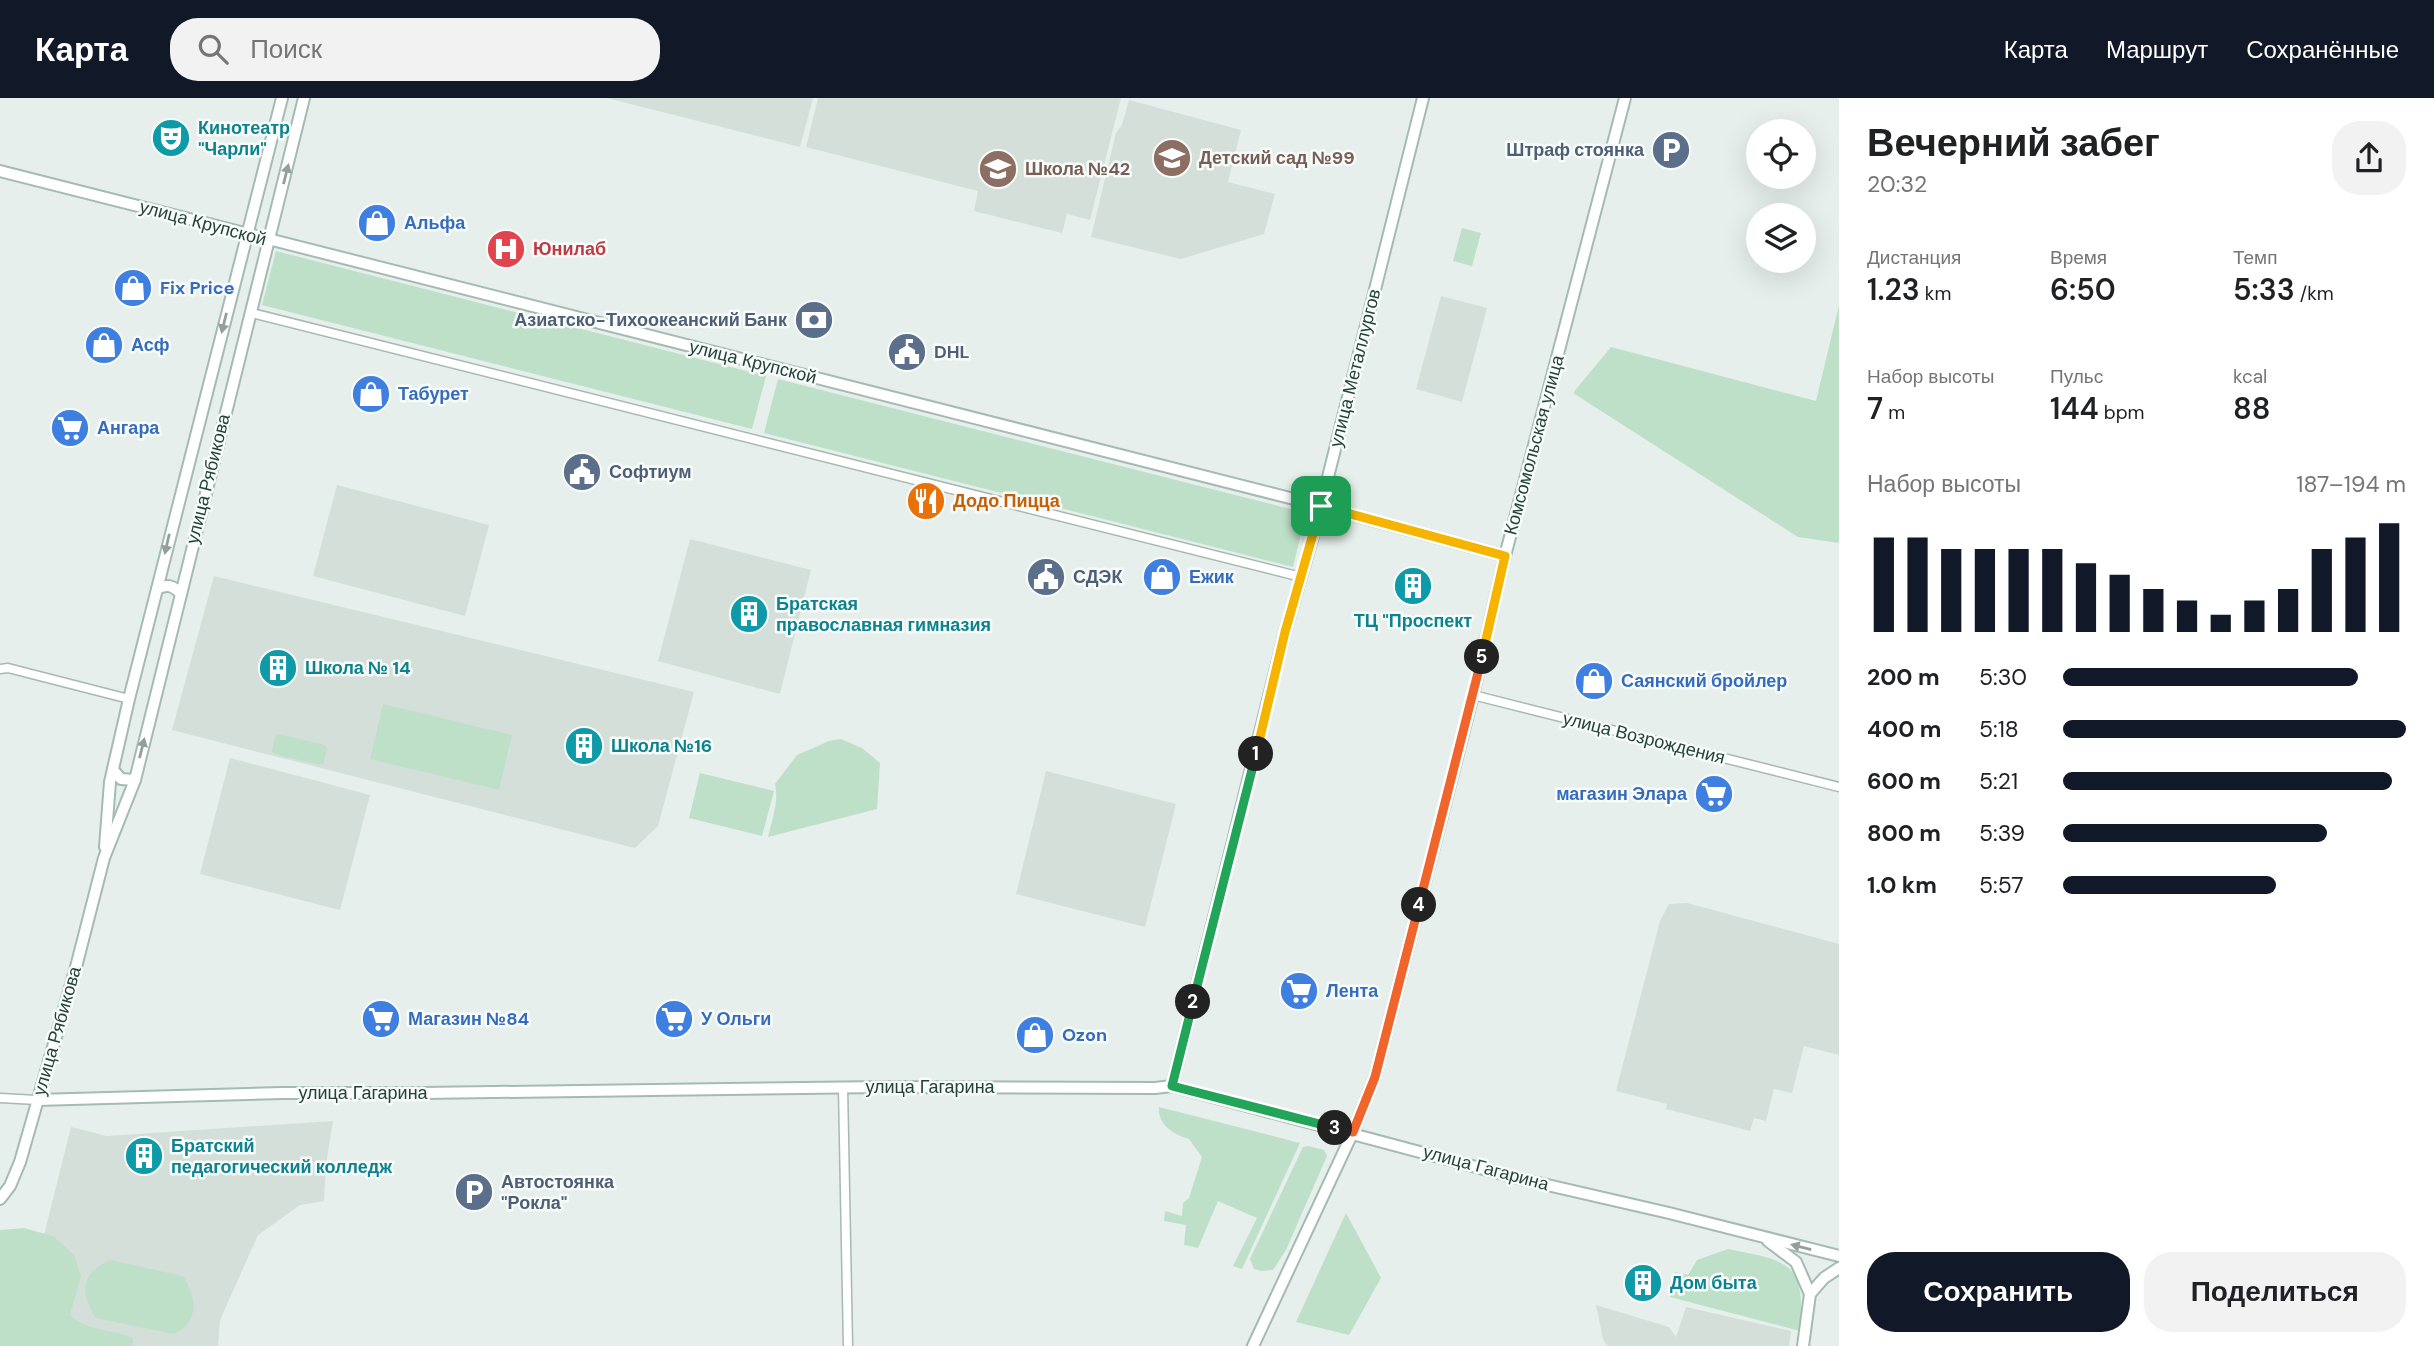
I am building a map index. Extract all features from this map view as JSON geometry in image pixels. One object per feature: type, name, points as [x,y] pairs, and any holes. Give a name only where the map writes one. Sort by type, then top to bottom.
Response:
[{"type":"street","name":"улица Рябикова","points":[[104,858],[110,782],[129,699],[282,98]]},
{"type":"street","name":"улица Рябикова","points":[[0,1199],[10,1186],[20,1162],[104,858],[135,780],[304,98]]},
{"type":"street","name":"улица Металлургов","points":[[1172,1086],[1285,632],[1321,506],[1423,98]]},
{"type":"street","name":"Комсомольская улица","points":[[1253,1346],[1353,1132],[1375,1077],[1473,695],[1505,556],[1625,98]]},
{"type":"street","name":"улица Крупской","points":[[0,171],[1321,506],[1505,556]]},
{"type":"street","points":[[252,313],[1301,577]]},
{"type":"street","points":[[157,589],[166,585],[176,588],[181,594]]},
{"type":"street","points":[[0,669],[8,668],[129,699]]},
{"type":"street","name":"улица Возрождения","points":[[1473,695],[1839,787]]},
{"type":"street","points":[[113,770],[121,779],[135,780]]},
{"type":"street","name":"улица Гагарина","points":[[0,1098],[37,1100],[283,1093],[1172,1086],[1353,1132],[1521,1179],[1839,1256]]},
{"type":"street","points":[[843,1087],[848,1346]]},
{"type":"street","points":[[1763,1238],[1796,1262],[1810,1294],[1803,1346]]},
{"type":"street","points":[[1810,1294],[1824,1278],[1839,1268]]},
{"type":"shaded area","points":[[607,98],[813,98],[800,147]]},
{"type":"shaded area","name":"Школа №42","points":[[818,98],[1121,98],[1090,220],[1067,214],[1062,233],[974,211],[978,191],[806,147]]},
{"type":"shaded area","name":"Детский сад №99","points":[[1129,100],[1241,130],[1228,182],[1275,194],[1264,234],[1181,259],[1091,237],[1116,133],[1122,125]]},
{"type":"shaded area","points":[[1441,296],[1487,308],[1462,402],[1416,389]]},
{"type":"shaded area","points":[[337,485],[489,525],[465,616],[313,576]]},
{"type":"shaded area","points":[[690,539],[811,570],[780,694],[658,661]]},
{"type":"shaded area","points":[[214,576],[694,692],[658,826],[635,848],[172,730]]},
{"type":"shaded area","points":[[230,758],[370,795],[340,910],[200,874]]},
{"type":"shaded area","points":[[1046,771],[1176,804],[1145,927],[1016,894]]},
{"type":"shaded area","points":[[1687,903],[1839,944],[1839,1055],[1804,1046],[1792,1093],[1774,1089],[1766,1121],[1754,1118],[1750,1131],[1666,1109],[1667,1104],[1616,1091],[1660,921],[1669,904]]},
{"type":"shaded area","points":[[333,1121],[326,1164],[324,1201],[300,1205],[258,1235],[220,1320],[218,1346],[38,1346],[37,1263],[71,1127],[107,1136]]},
{"type":"shaded area","points":[[1596,1305],[1669,1327],[1676,1337],[1686,1307],[1791,1331],[1789,1346],[1608,1346],[1603,1339]]},
{"type":"green space","points":[[1462,228],[1481,233],[1472,266],[1453,261]]},
{"type":"green space","points":[[276,251],[766,376],[752,429],[262,305]]},
{"type":"green space","points":[[1839,305],[1839,543],[1798,537],[1573,393],[1611,347],[1816,401]]},
{"type":"green space","points":[[778,379],[1306,513],[1293,567],[764,433]]},
{"type":"green space","points":[[383,704],[512,735],[499,790],[370,759]]},
{"type":"green space","points":[[279,734],[325,745],[327,748],[324,763],[320,765],[274,754],[272,751],[275,736]]},
{"type":"green space","points":[[841,739],[862,748],[880,763],[877,809],[768,837],[776,804],[775,784],[797,755],[829,741]]},
{"type":"green space","points":[[700,773],[774,791],[762,836],[689,818]]},
{"type":"green space","points":[[1159,1107],[1300,1143],[1242,1269],[1233,1266],[1257,1218],[1218,1201],[1198,1248],[1184,1245],[1186,1225],[1164,1221],[1165,1211],[1182,1216],[1183,1203],[1189,1198],[1202,1157],[1189,1139],[1173,1132],[1164,1124]]},
{"type":"green space","points":[[1303,1147],[1324,1150],[1327,1156],[1286,1250],[1273,1270],[1254,1269],[1250,1259]]},
{"type":"green space","points":[[1346,1213],[1381,1278],[1349,1335],[1296,1322]]},
{"type":"green space","points":[[24,1228],[53,1236],[74,1255],[81,1276],[70,1315],[91,1327],[133,1338],[132,1346],[0,1346],[0,1230]]},
{"type":"green space","points":[[1728,1249],[1766,1257],[1789,1269],[1796,1278],[1800,1291],[1800,1331],[1670,1297],[1675,1272],[1688,1275],[1697,1260]]},
{"type":"green space","points":[[110,1260],[183,1276],[193,1301],[192,1316],[188,1323],[173,1334],[96,1318],[87,1300],[86,1284],[93,1271]]},
{"type":"place","name":"Кинотеатр \"Чарли\"","points":[[171,138]]},
{"type":"place","name":"Штраф стоянка","points":[[1671,150]]},
{"type":"place","name":"Детский сад №99","points":[[1172,158]]},
{"type":"place","name":"Школа №42","points":[[998,169]]},
{"type":"place","name":"Альфа","points":[[377,223]]},
{"type":"place","name":"Юнилаб","points":[[506,249]]},
{"type":"place","name":"Fix Price","points":[[133,288]]},
{"type":"place","name":"Азиатско-Тихоокеанский Банк","points":[[814,320]]},
{"type":"place","name":"Асф","points":[[104,345]]},
{"type":"place","name":"DHL","points":[[907,352]]},
{"type":"place","name":"Табурет","points":[[371,394]]},
{"type":"place","name":"Ангара","points":[[70,428]]},
{"type":"place","name":"Софтиум","points":[[582,472]]},
{"type":"place","name":"Додо Пицца","points":[[926,501]]},
{"type":"place","name":"СДЭК","points":[[1046,577]]},
{"type":"place","name":"Ежик","points":[[1162,577]]},
{"type":"place","name":"ТЦ \"Проспект","points":[[1413,586]]},
{"type":"place","name":"Братская православная гимназия","points":[[749,614]]},
{"type":"place","name":"Школа № 14","points":[[278,668]]},
{"type":"place","name":"Саянский бройлер","points":[[1594,681]]},
{"type":"place","name":"Школа №16","points":[[584,746]]},
{"type":"place","name":"магазин Элара","points":[[1714,794]]},
{"type":"place","name":"Лента","points":[[1299,991]]},
{"type":"place","name":"Магазин №84","points":[[381,1019]]},
{"type":"place","name":"У Ольги","points":[[674,1019]]},
{"type":"place","name":"Ozon","points":[[1035,1035]]},
{"type":"place","name":"Братский педагогический колледж","points":[[144,1156]]},
{"type":"place","name":"Автостоянка \"Рокла\"","points":[[474,1192]]},
{"type":"place","name":"Дом быта","points":[[1643,1283]]},
{"type":"route","points":[[1321,506],[1505,556],[1473,695],[1375,1077],[1353,1132],[1172,1086],[1285,632],[1321,506]]}]
